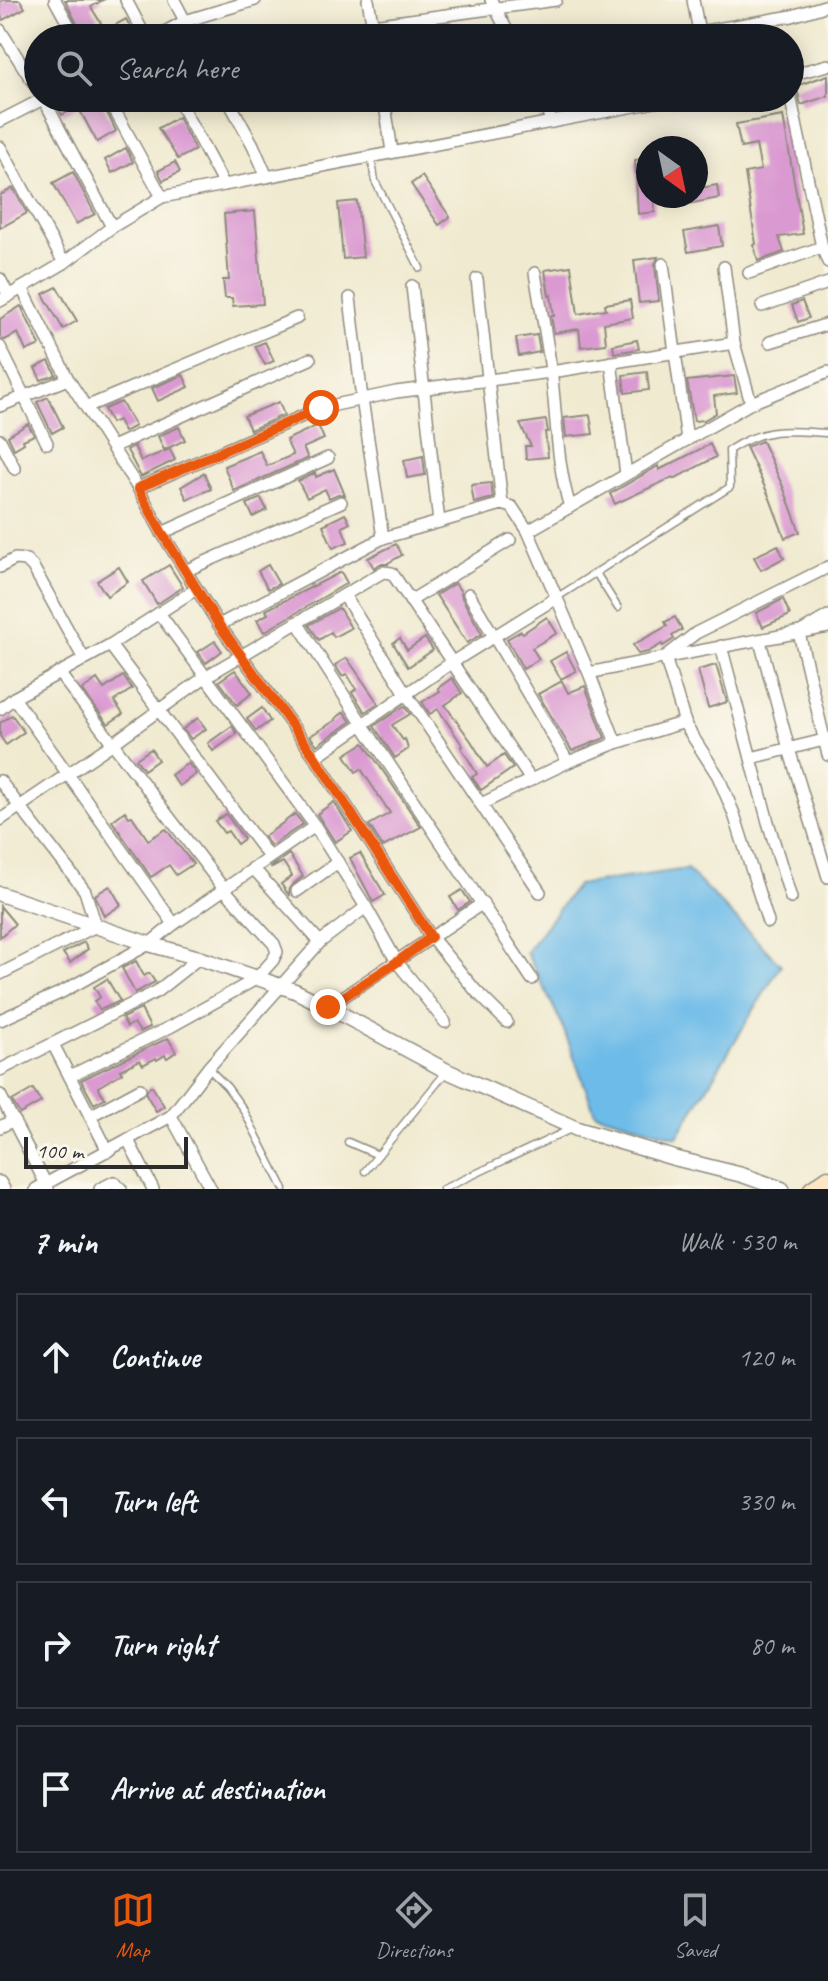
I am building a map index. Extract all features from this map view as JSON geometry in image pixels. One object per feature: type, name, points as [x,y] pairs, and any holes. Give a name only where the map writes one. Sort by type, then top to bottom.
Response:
[{"type":"main road","points":[[812,1189],[828,1178]]},
{"type":"street","points":[[55,0],[68,24]]},
{"type":"street","points":[[126,0],[139,24]]},
{"type":"street","points":[[174,0],[187,24]]},
{"type":"street","points":[[180,24],[255,0]]},
{"type":"street","points":[[368,0],[373,24]]},
{"type":"street","points":[[379,24],[493,4],[556,0]]},
{"type":"street","points":[[693,0],[697,24]]},
{"type":"street","points":[[493,4],[504,24]]},
{"type":"street","points":[[753,24],[828,5]]},
{"type":"street","points":[[0,30],[24,68]]},
{"type":"street","points":[[804,71],[828,65]]},
{"type":"street","points":[[0,121],[24,108]]},
{"type":"street","points":[[51,112],[112,227]]},
{"type":"street","points":[[116,112],[162,197]]},
{"type":"street","points":[[185,112],[224,185]]},
{"type":"street","points":[[235,112],[267,177]]},
{"type":"street","points":[[386,112],[392,152]]},
{"type":"street","points":[[547,112],[552,122]]},
{"type":"street","points":[[0,279],[4,298],[64,263],[112,227],[162,197],[604,112]]},
{"type":"street","points":[[794,112],[822,247],[828,262]]},
{"type":"street","points":[[0,147],[64,263]]},
{"type":"street","points":[[816,216],[828,210]]},
{"type":"street","points":[[749,273],[822,247]]},
{"type":"street","points":[[663,264],[687,440]]},
{"type":"street","points":[[724,267],[734,343],[751,403]]},
{"type":"street","points":[[535,273],[551,372],[565,493],[570,507]]},
{"type":"street","points":[[477,279],[502,504]]},
{"type":"street","points":[[762,306],[828,283]]},
{"type":"street","points":[[412,286],[439,522]]},
{"type":"street","points":[[22,288],[68,379],[239,656],[315,757],[431,937],[476,991],[507,1022]]},
{"type":"street","points":[[350,298],[383,538]]},
{"type":"street","points":[[86,407],[297,318]]},
{"type":"street","points":[[770,342],[828,324]]},
{"type":"street","points":[[138,488],[321,408],[423,389],[734,343]]},
{"type":"street","points":[[0,347],[47,443]]},
{"type":"street","points":[[112,447],[310,359]]},
{"type":"street","points":[[611,362],[626,474]]},
{"type":"street","points":[[528,531],[751,403],[828,372]]},
{"type":"street","points":[[0,406],[68,379]]},
{"type":"street","points":[[0,440],[15,469]]},
{"type":"street","points":[[162,533],[328,458]]},
{"type":"street","points":[[185,571],[341,502]]},
{"type":"street","points":[[219,625],[383,538],[502,504],[518,513],[528,531],[616,743]]},
{"type":"street","points":[[410,601],[510,540]]},
{"type":"street","points":[[0,567],[15,559],[26,560],[33,567],[84,659]]},
{"type":"street","points":[[665,657],[696,633],[828,567]]},
{"type":"street","points":[[0,820],[205,677],[383,572],[392,573],[531,780]]},
{"type":"street","points":[[0,709],[14,698],[110,645],[196,589]]},
{"type":"street","points":[[469,594],[568,762]]},
{"type":"street","points":[[344,595],[407,695],[540,892]]},
{"type":"street","points":[[315,757],[451,663],[556,598]]},
{"type":"street","points":[[159,613],[315,826],[397,962],[445,1022]]},
{"type":"street","points":[[799,633],[828,616]]},
{"type":"street","points":[[297,622],[532,979]]},
{"type":"street","points":[[589,673],[828,627]]},
{"type":"street","points":[[799,633],[828,755]]},
{"type":"street","points":[[760,641],[828,877]]},
{"type":"street","points":[[110,645],[269,857]]},
{"type":"street","points":[[721,646],[791,898]]},
{"type":"street","points":[[665,657],[685,722],[693,740],[718,776],[734,814],[768,922]]},
{"type":"street","points":[[59,673],[224,889],[274,944],[277,952],[256,979],[172,1026],[70,1076]]},
{"type":"street","points":[[14,698],[174,924]]},
{"type":"street","points":[[481,804],[568,762],[616,743],[685,722]]},
{"type":"street","points":[[751,758],[826,740]]},
{"type":"street","points":[[0,781],[85,891],[96,926]]},
{"type":"street","points":[[0,1020],[62,992],[149,944],[315,826]]},
{"type":"street","points":[[297,891],[338,862]]},
{"type":"street","points":[[253,868],[320,942]]},
{"type":"street","points":[[0,894],[280,986],[328,1007],[447,1071],[574,1128],[782,1189]]},
{"type":"street","points":[[328,1007],[483,903]]},
{"type":"street","points":[[0,1095],[43,1187],[171,1116],[208,1068],[320,942],[366,907]]},
{"type":"street","points":[[0,974],[96,926]]},
{"type":"street","points":[[0,1070],[156,992],[199,958]]},
{"type":"street","points":[[53,1044],[108,1151]]},
{"type":"street","points":[[90,1116],[140,1089]]},
{"type":"street","points":[[171,1116],[211,1189]]},
{"type":"street","points":[[0,1127],[14,1120]]},
{"type":"street","points":[[128,1140],[153,1189]]},
{"type":"street","points":[[0,1182],[4,1189]]},
{"type":"street","points":[[100,1189],[114,1182],[121,1189]]},
{"type":"lane","points":[[371,156],[375,181],[420,268]]},
{"type":"lane","points":[[556,598],[730,487],[729,450],[746,439],[777,430],[828,433]]},
{"type":"lane","points":[[596,573],[618,608]]},
{"type":"lane","points":[[208,1068],[243,1109],[284,1189]]},
{"type":"lane","points":[[365,1171],[447,1071]]},
{"type":"lane","points":[[443,1189],[574,1128]]},
{"type":"lane","points":[[348,1142],[378,1155]]},
{"type":"water","points":[[687,869],[781,965],[677,1137],[595,1113],[560,1020],[526,952],[577,885]]},
{"type":"building","points":[[20,0],[25,8],[3,20],[0,2]]},
{"type":"building","points":[[65,0],[103,0],[91,7],[101,24],[77,24]]},
{"type":"building","points":[[828,75],[828,96],[804,104],[804,83]]},
{"type":"building","points":[[81,112],[107,112],[116,131],[97,142]]},
{"type":"building","points":[[783,116],[803,234],[779,237],[784,252],[758,261],[745,173],[761,170],[756,145],[741,148],[736,124]]},
{"type":"building","points":[[178,117],[195,150],[178,159],[158,128]]},
{"type":"building","points":[[126,148],[133,162],[112,173],[105,160]]},
{"type":"building","points":[[175,162],[180,172],[163,181],[158,171]]},
{"type":"building","points":[[73,172],[95,214],[76,224],[53,183]]},
{"type":"building","points":[[422,176],[450,217],[439,225],[411,184]]},
{"type":"building","points":[[717,185],[719,198],[708,200],[708,187]]},
{"type":"building","points":[[13,188],[27,213],[0,228],[0,195]]},
{"type":"building","points":[[357,201],[363,257],[343,259],[338,203]]},
{"type":"building","points":[[638,208],[655,208],[655,212],[638,214]]},
{"type":"building","points":[[255,211],[263,304],[233,306],[232,298],[225,298],[223,280],[229,280],[224,214]]},
{"type":"building","points":[[719,226],[722,246],[688,252],[684,232]]},
{"type":"building","points":[[658,257],[655,265],[659,301],[639,303],[634,260]]},
{"type":"building","points":[[571,266],[578,314],[606,309],[605,304],[630,300],[633,318],[604,323],[606,344],[581,347],[579,329],[554,333],[551,295],[545,270]]},
{"type":"building","points":[[57,287],[77,321],[63,329],[43,294]]},
{"type":"building","points":[[802,301],[809,318],[798,322],[792,305]]},
{"type":"building","points":[[21,306],[40,345],[26,351],[18,333],[5,340],[0,339],[0,319]]},
{"type":"building","points":[[537,335],[540,352],[519,356],[516,338]]},
{"type":"building","points":[[637,340],[639,349],[614,353],[613,345]]},
{"type":"building","points":[[265,342],[274,361],[265,365],[255,346]]},
{"type":"building","points":[[49,361],[56,375],[41,380],[35,368]]},
{"type":"building","points":[[647,372],[649,390],[625,393],[623,375]]},
{"type":"building","points":[[183,375],[189,387],[158,401],[152,388]]},
{"type":"building","points":[[734,376],[737,393],[714,396],[716,413],[704,420],[694,421],[687,381]]},
{"type":"building","points":[[48,397],[63,427],[52,433],[37,402]]},
{"type":"building","points":[[121,402],[135,426],[124,432],[118,420],[111,423],[104,409]]},
{"type":"building","points":[[279,402],[284,415],[250,430],[244,416]]},
{"type":"building","points":[[590,415],[593,434],[566,437],[564,418]]},
{"type":"building","points":[[546,420],[548,457],[526,459],[525,446],[531,446],[520,424]]},
{"type":"building","points":[[28,424],[34,435],[14,449],[8,436]]},
{"type":"building","points":[[318,425],[324,439],[303,448],[308,458],[234,491],[224,466],[260,451],[267,466],[293,455],[286,440]]},
{"type":"building","points":[[179,427],[185,440],[164,450],[158,436]]},
{"type":"building","points":[[762,441],[800,532],[785,538],[746,447]]},
{"type":"building","points":[[710,444],[716,457],[615,504],[610,494],[658,466],[659,470]]},
{"type":"building","points":[[134,446],[141,461],[170,449],[175,460],[141,477],[127,450]]},
{"type":"building","points":[[423,456],[425,475],[407,478],[404,460]]},
{"type":"building","points":[[334,469],[345,495],[329,498],[325,489],[307,498],[298,481]]},
{"type":"building","points":[[204,473],[211,489],[187,499],[181,487]]},
{"type":"building","points":[[491,483],[493,498],[474,503],[471,485]]},
{"type":"building","points":[[261,498],[267,510],[253,517],[247,504]]},
{"type":"building","points":[[345,514],[350,523],[342,527],[348,542],[333,548],[323,525]]},
{"type":"building","points":[[396,544],[402,555],[374,568],[368,558]]},
{"type":"building","points":[[778,545],[784,558],[761,570],[754,557]]},
{"type":"building","points":[[169,565],[183,587],[157,604],[143,581]]},
{"type":"building","points":[[268,565],[279,584],[268,589],[258,571]]},
{"type":"building","points":[[119,567],[128,582],[107,596],[97,581]]},
{"type":"building","points":[[341,572],[347,583],[264,632],[257,620],[268,614],[266,610]]},
{"type":"building","points":[[455,583],[482,634],[467,643],[436,595]]},
{"type":"building","points":[[783,599],[790,615],[763,627],[756,613]]},
{"type":"building","points":[[339,608],[351,628],[334,637],[331,632],[319,640],[309,625]]},
{"type":"building","points":[[547,617],[557,633],[532,648],[539,659],[523,669],[507,639],[521,631],[523,633]]},
{"type":"building","points":[[675,617],[682,630],[672,636],[674,639],[638,654],[633,645],[667,626],[665,622]]},
{"type":"building","points":[[400,638],[407,650],[425,638],[433,650],[408,667],[393,643]]},
{"type":"building","points":[[215,641],[222,651],[206,663],[198,652]]},
{"type":"building","points":[[566,652],[576,671],[561,679],[550,661]]},
{"type":"building","points":[[347,658],[378,703],[365,712],[352,692],[356,689],[347,674],[342,676],[335,665]]},
{"type":"building","points":[[716,665],[727,702],[708,708],[698,670]]},
{"type":"building","points":[[235,670],[252,693],[237,705],[219,681]]},
{"type":"building","points":[[123,676],[132,689],[114,701],[123,714],[108,724],[82,690],[97,679],[104,689]]},
{"type":"building","points":[[452,678],[462,693],[445,705],[487,767],[504,755],[513,768],[481,790],[472,777],[477,774],[463,746],[438,709],[430,714],[422,702],[440,691],[438,688]]},
{"type":"building","points":[[562,681],[568,693],[585,686],[605,738],[572,751],[538,694]]},
{"type":"building","points":[[404,706],[410,714],[392,725],[405,739],[408,749],[395,758],[374,726]]},
{"type":"building","points":[[262,708],[270,721],[256,731],[247,719]]},
{"type":"building","points":[[344,712],[351,722],[317,745],[310,736]]},
{"type":"building","points":[[12,715],[24,732],[6,745],[0,736],[0,723]]},
{"type":"building","points":[[198,718],[206,729],[191,739],[183,729]]},
{"type":"building","points":[[232,726],[237,734],[213,751],[208,743]]},
{"type":"building","points":[[364,743],[421,827],[383,847],[369,825],[390,813],[361,769],[356,772],[345,755]]},
{"type":"building","points":[[151,749],[158,760],[144,770],[136,759]]},
{"type":"building","points":[[188,763],[196,774],[179,786],[171,775]]},
{"type":"building","points":[[334,802],[352,831],[335,842],[317,814]]},
{"type":"building","points":[[125,811],[148,840],[166,829],[193,864],[176,875],[169,865],[151,877],[112,821]]},
{"type":"building","points":[[226,814],[244,839],[237,844],[228,831],[224,833],[215,821]]},
{"type":"building","points":[[295,814],[303,824],[271,846],[264,837]]},
{"type":"building","points":[[360,853],[385,895],[373,902],[350,858]]},
{"type":"building","points":[[289,854],[303,876],[290,887],[289,895],[281,884],[292,876],[283,862],[271,867]]},
{"type":"building","points":[[110,886],[121,905],[104,916],[95,895]]},
{"type":"building","points":[[462,890],[470,902],[458,910],[450,897]]},
{"type":"building","points":[[0,906],[15,924],[0,937]]},
{"type":"building","points":[[84,942],[88,949],[70,963],[63,953]]},
{"type":"building","points":[[136,961],[144,976],[149,973],[155,982],[135,993],[122,968]]},
{"type":"building","points":[[107,979],[120,1001],[100,1010],[94,1001],[100,997],[94,987]]},
{"type":"building","points":[[141,1009],[150,1027],[140,1032],[134,1023],[127,1027],[122,1018]]},
{"type":"building","points":[[168,1038],[176,1052],[143,1065],[140,1060],[120,1070],[122,1073],[98,1087],[105,1098],[94,1104],[81,1080]]},
{"type":"building","points":[[152,1086],[164,1106],[156,1111],[146,1094]]},
{"type":"building","points":[[33,1089],[41,1102],[20,1114],[12,1101]]},
{"type":"route","points":[[321,408],[138,488],[162,533],[239,656],[315,757],[431,937],[328,1007]]}]
